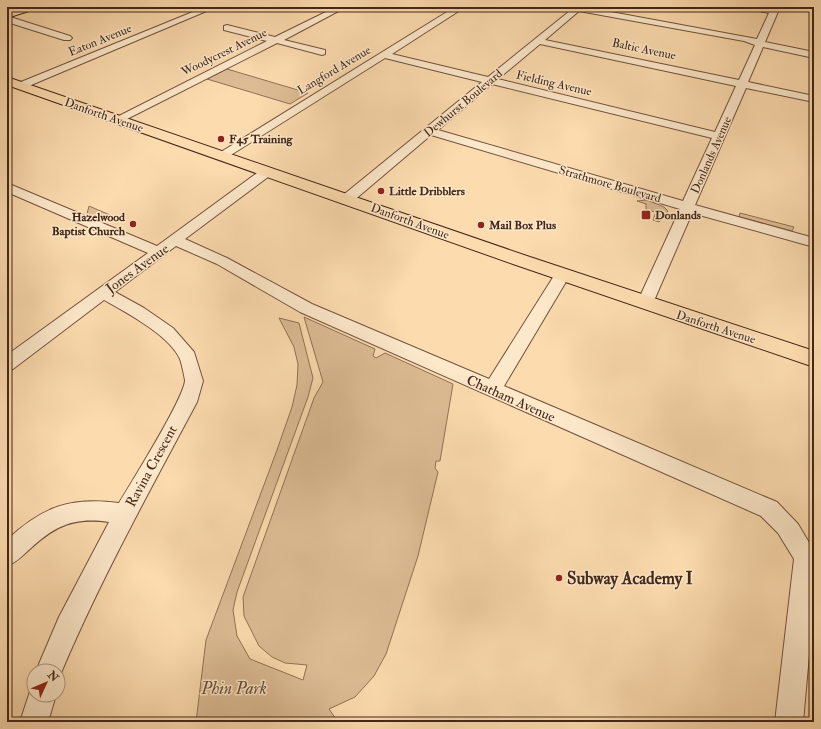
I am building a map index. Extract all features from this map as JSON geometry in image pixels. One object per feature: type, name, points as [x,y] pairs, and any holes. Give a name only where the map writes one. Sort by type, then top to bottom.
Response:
[{"type":"main road","points":[[7,15],[31,7]]},
{"type":"main road","name":"Danforth Avenue","points":[[7,81],[347,198],[645,303],[814,359]]},
{"type":"street","name":"Eaton Avenue","points":[[20,86],[212,7]]},
{"type":"street","name":"Woodycrest Avenue","points":[[117,120],[342,7]]},
{"type":"street","name":"Langford Avenue","points":[[222,155],[461,7]]},
{"type":"street","points":[[575,7],[746,39],[760,44],[814,55]]},
{"type":"street","name":"Dewhurst Boulevard","points":[[347,198],[539,41],[575,7]]},
{"type":"street","points":[[749,7],[775,9]]},
{"type":"street","name":"Donlands Avenue","points":[[645,303],[775,9]]},
{"type":"street","points":[[7,18],[67,38]]},
{"type":"street","points":[[227,28],[322,52]]},
{"type":"street","name":"Baltic Avenue","points":[[539,41],[814,99]]},
{"type":"street","name":"Fielding Avenue","points":[[384,55],[719,136]]},
{"type":"street","name":"Strathmore Boulevard","points":[[429,132],[814,243]]},
{"type":"street","name":"Jones Avenue","points":[[10,358],[103,293],[268,171]]},
{"type":"street","points":[[7,187],[159,252]]},
{"type":"street","name":"Chatham Avenue","points":[[175,240],[222,261],[306,308],[768,509],[783,521],[799,542],[806,559],[809,578],[789,722]]},
{"type":"street","points":[[492,390],[562,274]]},
{"type":"street","name":"Ravina Crescent","points":[[52,663],[68,626],[125,514],[187,402],[194,381],[192,368],[188,357],[167,332],[138,312],[103,293]]},
{"type":"street","points":[[7,555],[37,527],[58,515],[84,509],[125,514]]},
{"type":"street","points":[[34,722],[40,703]]},
{"type":"green space","points":[[227,69],[308,93],[290,104],[207,79]]},
{"type":"green space","points":[[647,200],[664,207],[668,211],[659,222],[653,220],[656,212],[646,210],[646,204],[637,201]]},
{"type":"green space","points":[[89,206],[110,215],[102,220],[87,214]]},
{"type":"green space","points":[[740,213],[794,227],[792,231],[739,217]]},
{"type":"green space","name":"Phin Park","points":[[304,317],[375,349],[373,356],[376,358],[385,353],[453,384],[440,461],[436,461],[435,468],[438,472],[418,556],[386,654],[374,676],[355,697],[329,709],[338,722],[196,722],[206,640],[277,450],[292,407],[297,385],[298,364],[294,347],[279,318],[299,323],[313,378],[308,397],[237,592],[233,610],[237,636],[250,659],[303,680],[307,665],[285,663],[272,657],[259,646],[244,616],[243,597],[314,398],[323,382]]},
{"type":"place","name":"F45 Training","points":[[221,139]]},
{"type":"place","name":"Little Dribblers","points":[[381,191]]},
{"type":"place","name":"Donlands","points":[[646,215]]},
{"type":"place","name":"Hazelwood Baptist Church","points":[[133,224]]},
{"type":"place","name":"Mail Box Plus","points":[[481,225]]},
{"type":"place","name":"Subway Academy I","points":[[559,578]]}]
